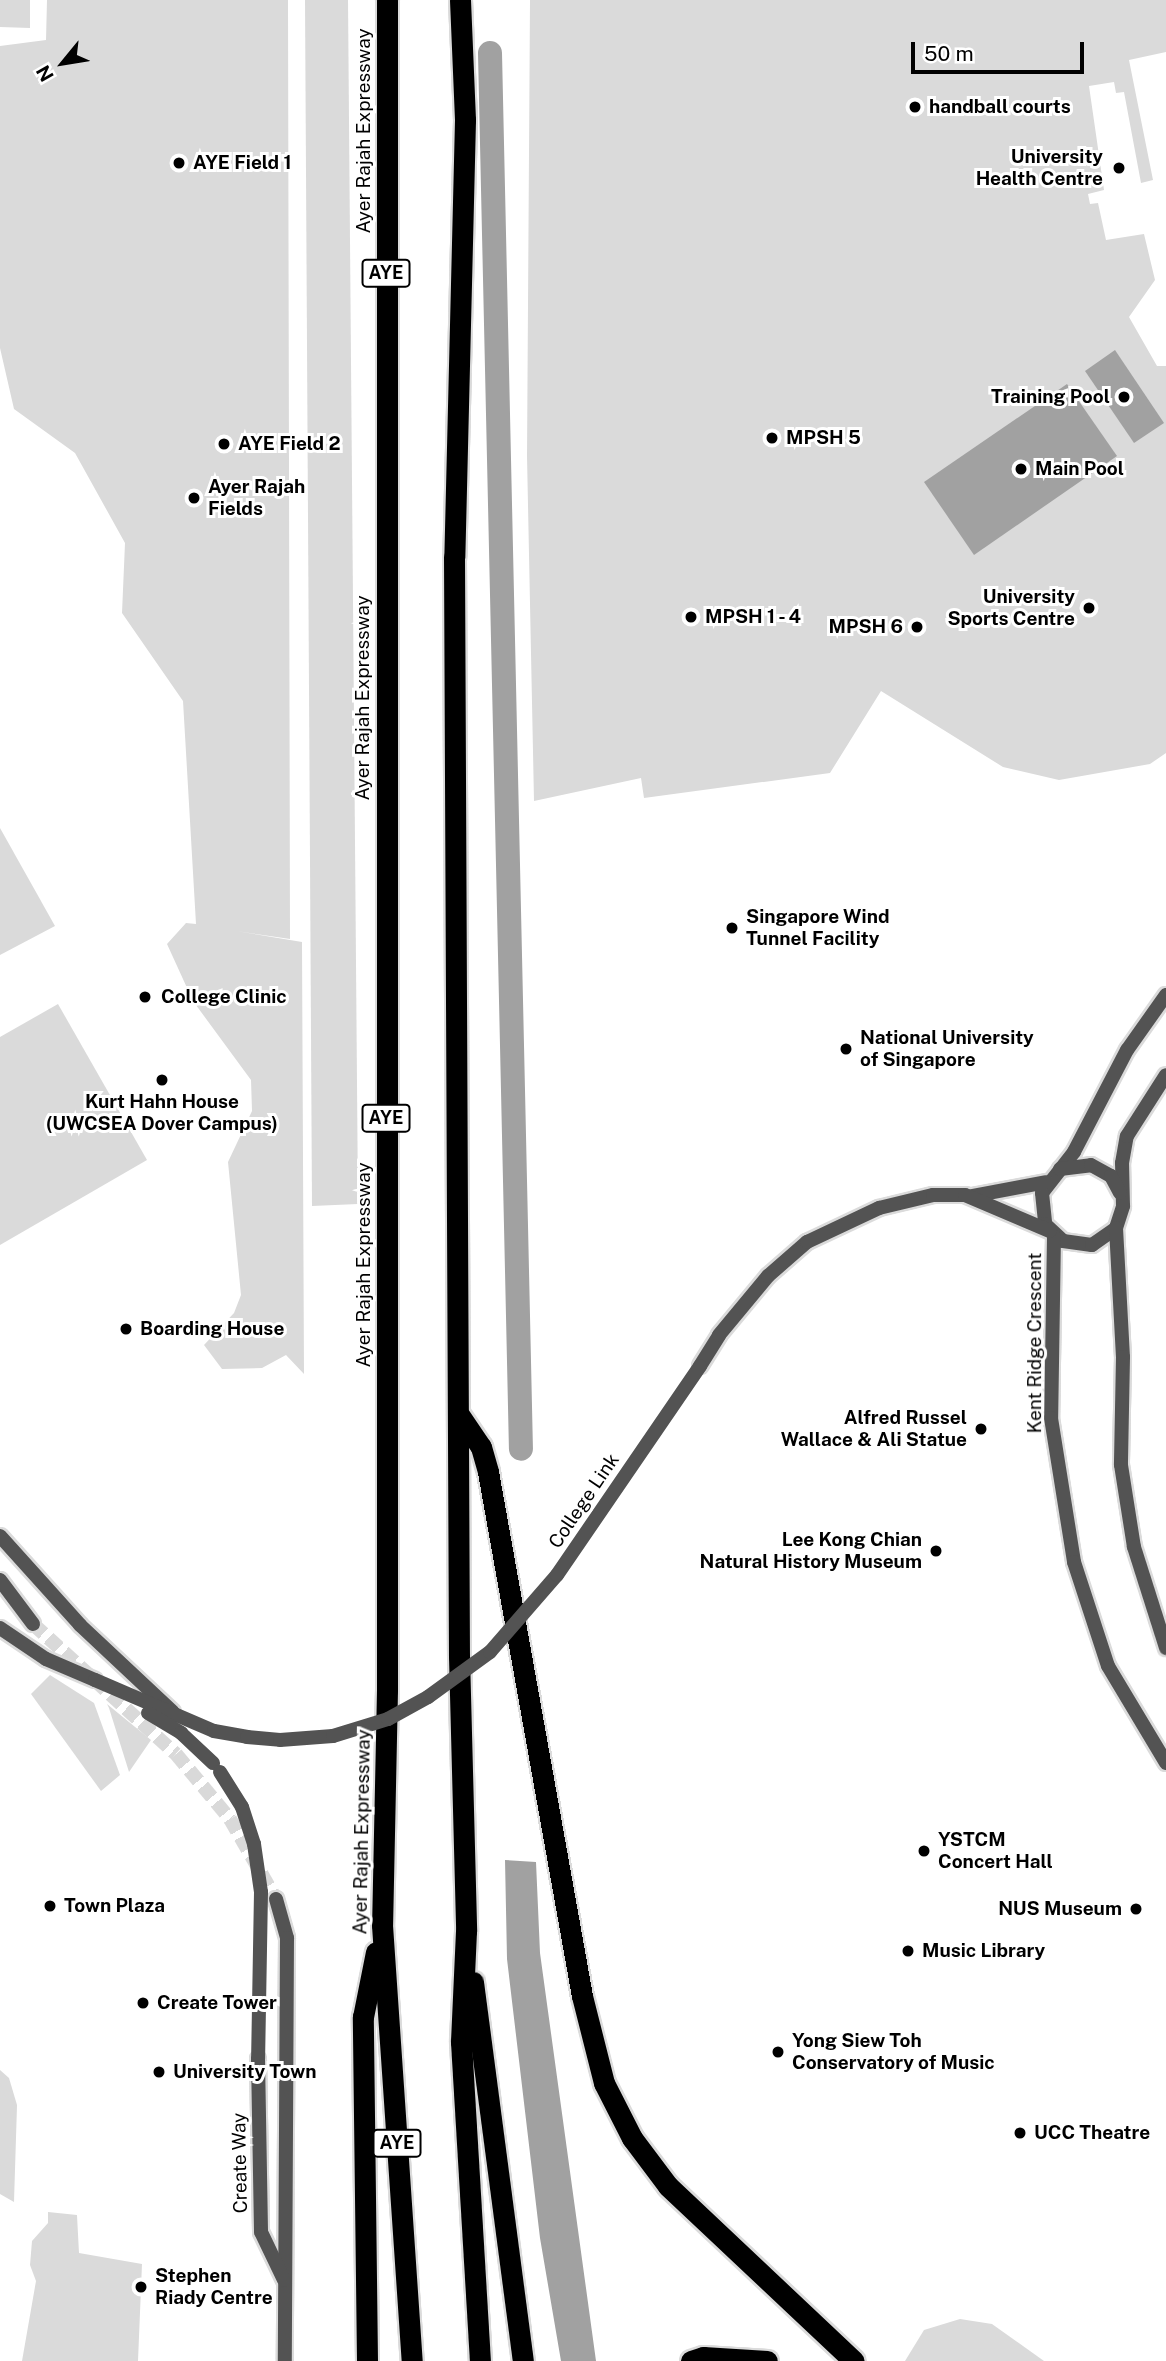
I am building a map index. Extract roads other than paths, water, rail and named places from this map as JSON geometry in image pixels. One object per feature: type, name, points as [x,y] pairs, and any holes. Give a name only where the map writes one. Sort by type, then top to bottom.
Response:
[{"type":"highway","name":"Ayer Rajah Expressway","points":[[387,0],[387,1690],[382,1925],[412,2361]]},
{"type":"highway","points":[[460,0],[465,120],[454,557],[460,1416],[458,1657],[466,1931],[461,2042],[480,2361]]},
{"type":"highway","points":[[460,1416],[486,1461],[579,1984],[604,2083],[632,2137],[668,2186],[854,2361]]},
{"type":"highway","points":[[367,2361],[363,2017],[382,1925]]},
{"type":"highway","points":[[466,1931],[523,2361]]},
{"type":"highway","points":[[691,2361],[702,2357],[767,2361]]},
{"type":"street","points":[[1046,1182],[1074,1152],[1127,1050],[1166,995]]},
{"type":"street","points":[[1166,1075],[1127,1136],[1122,1206],[1116,1228],[1122,1477],[1134,1547],[1166,1648]]},
{"type":"street","points":[[1059,1170],[1080,1163],[1102,1169],[1117,1185],[1122,1206]]},
{"type":"street","name":"College Link","points":[[0,1628],[46,1659],[214,1731],[280,1741],[333,1736],[388,1719],[428,1697],[490,1652],[557,1575],[719,1335],[768,1276],[807,1242],[879,1208],[933,1195],[972,1196],[1046,1182]]},
{"type":"street","name":"Kent Ridge Crescent","points":[[1046,1182],[1040,1203],[1052,1233],[1051,1418],[1074,1562],[1108,1666],[1166,1763]]},
{"type":"street","name":"College Link","points":[[972,1196],[1052,1233]]},
{"type":"street","name":"Kent Ridge Crescent","points":[[1052,1233],[1082,1246],[1101,1241],[1116,1228]]},
{"type":"street","name":"College Link","points":[[2,1538],[80,1625],[179,1718]]},
{"type":"street","points":[[0,1580],[33,1624]]},
{"type":"street","name":"Create Way","points":[[95,1680],[171,1726],[217,1768],[242,1807],[254,1844],[261,1892],[261,2232],[286,2284]]},
{"type":"street","points":[[275,1899],[287,1938],[285,2361]]},
{"type":"waterway","points":[[490,53],[521,1449]]},
{"type":"tunnel","points":[[33,1624],[176,1754],[230,1819],[276,1899]]},
{"type":"place","name":"handball courts","points":[[915,107]]},
{"type":"place","name":"AYE Field 1","points":[[179,163]]},
{"type":"place","name":"University Health Centre","points":[[1119,168]]},
{"type":"place","name":"Training Pool","points":[[1124,397]]},
{"type":"place","name":"MPSH 5","points":[[772,438]]},
{"type":"place","name":"AYE Field 2","points":[[224,444]]},
{"type":"place","name":"Main Pool","points":[[1021,469]]},
{"type":"place","name":"Ayer Rajah Fields","points":[[194,498]]},
{"type":"place","name":"University Sports Centre","points":[[1089,608]]},
{"type":"place","name":"MPSH 1 - 4","points":[[691,617]]},
{"type":"place","name":"MPSH 6","points":[[917,627]]},
{"type":"place","name":"Singapore Wind Tunnel Facility","points":[[732,928]]},
{"type":"place","name":"College Clinic","points":[[145,997]]},
{"type":"place","name":"National University of Singapore","points":[[846,1049]]},
{"type":"place","name":"Kurt Hahn House (UWCSEA Dover Campus)","points":[[162,1080]]},
{"type":"place","name":"Boarding House","points":[[126,1329]]},
{"type":"place","name":"Alfred Russel Wallace & Ali Statue","points":[[981,1429]]},
{"type":"place","name":"Lee Kong Chian Natural History Museum","points":[[936,1551]]},
{"type":"place","name":"YSTCM Concert Hall","points":[[924,1851]]},
{"type":"place","name":"Town Plaza","points":[[50,1906]]},
{"type":"place","name":"NUS Museum","points":[[1136,1909]]},
{"type":"place","name":"Music Library","points":[[908,1951]]},
{"type":"place","name":"Create Tower","points":[[143,2003]]},
{"type":"place","name":"Yong Siew Toh Conservatory of Music","points":[[778,2052]]},
{"type":"place","name":"University Town","points":[[159,2072]]},
{"type":"place","name":"UCC Theatre","points":[[1020,2133]]},
{"type":"place","name":"Stephen Riady Centre","points":[[141,2287]]}]
